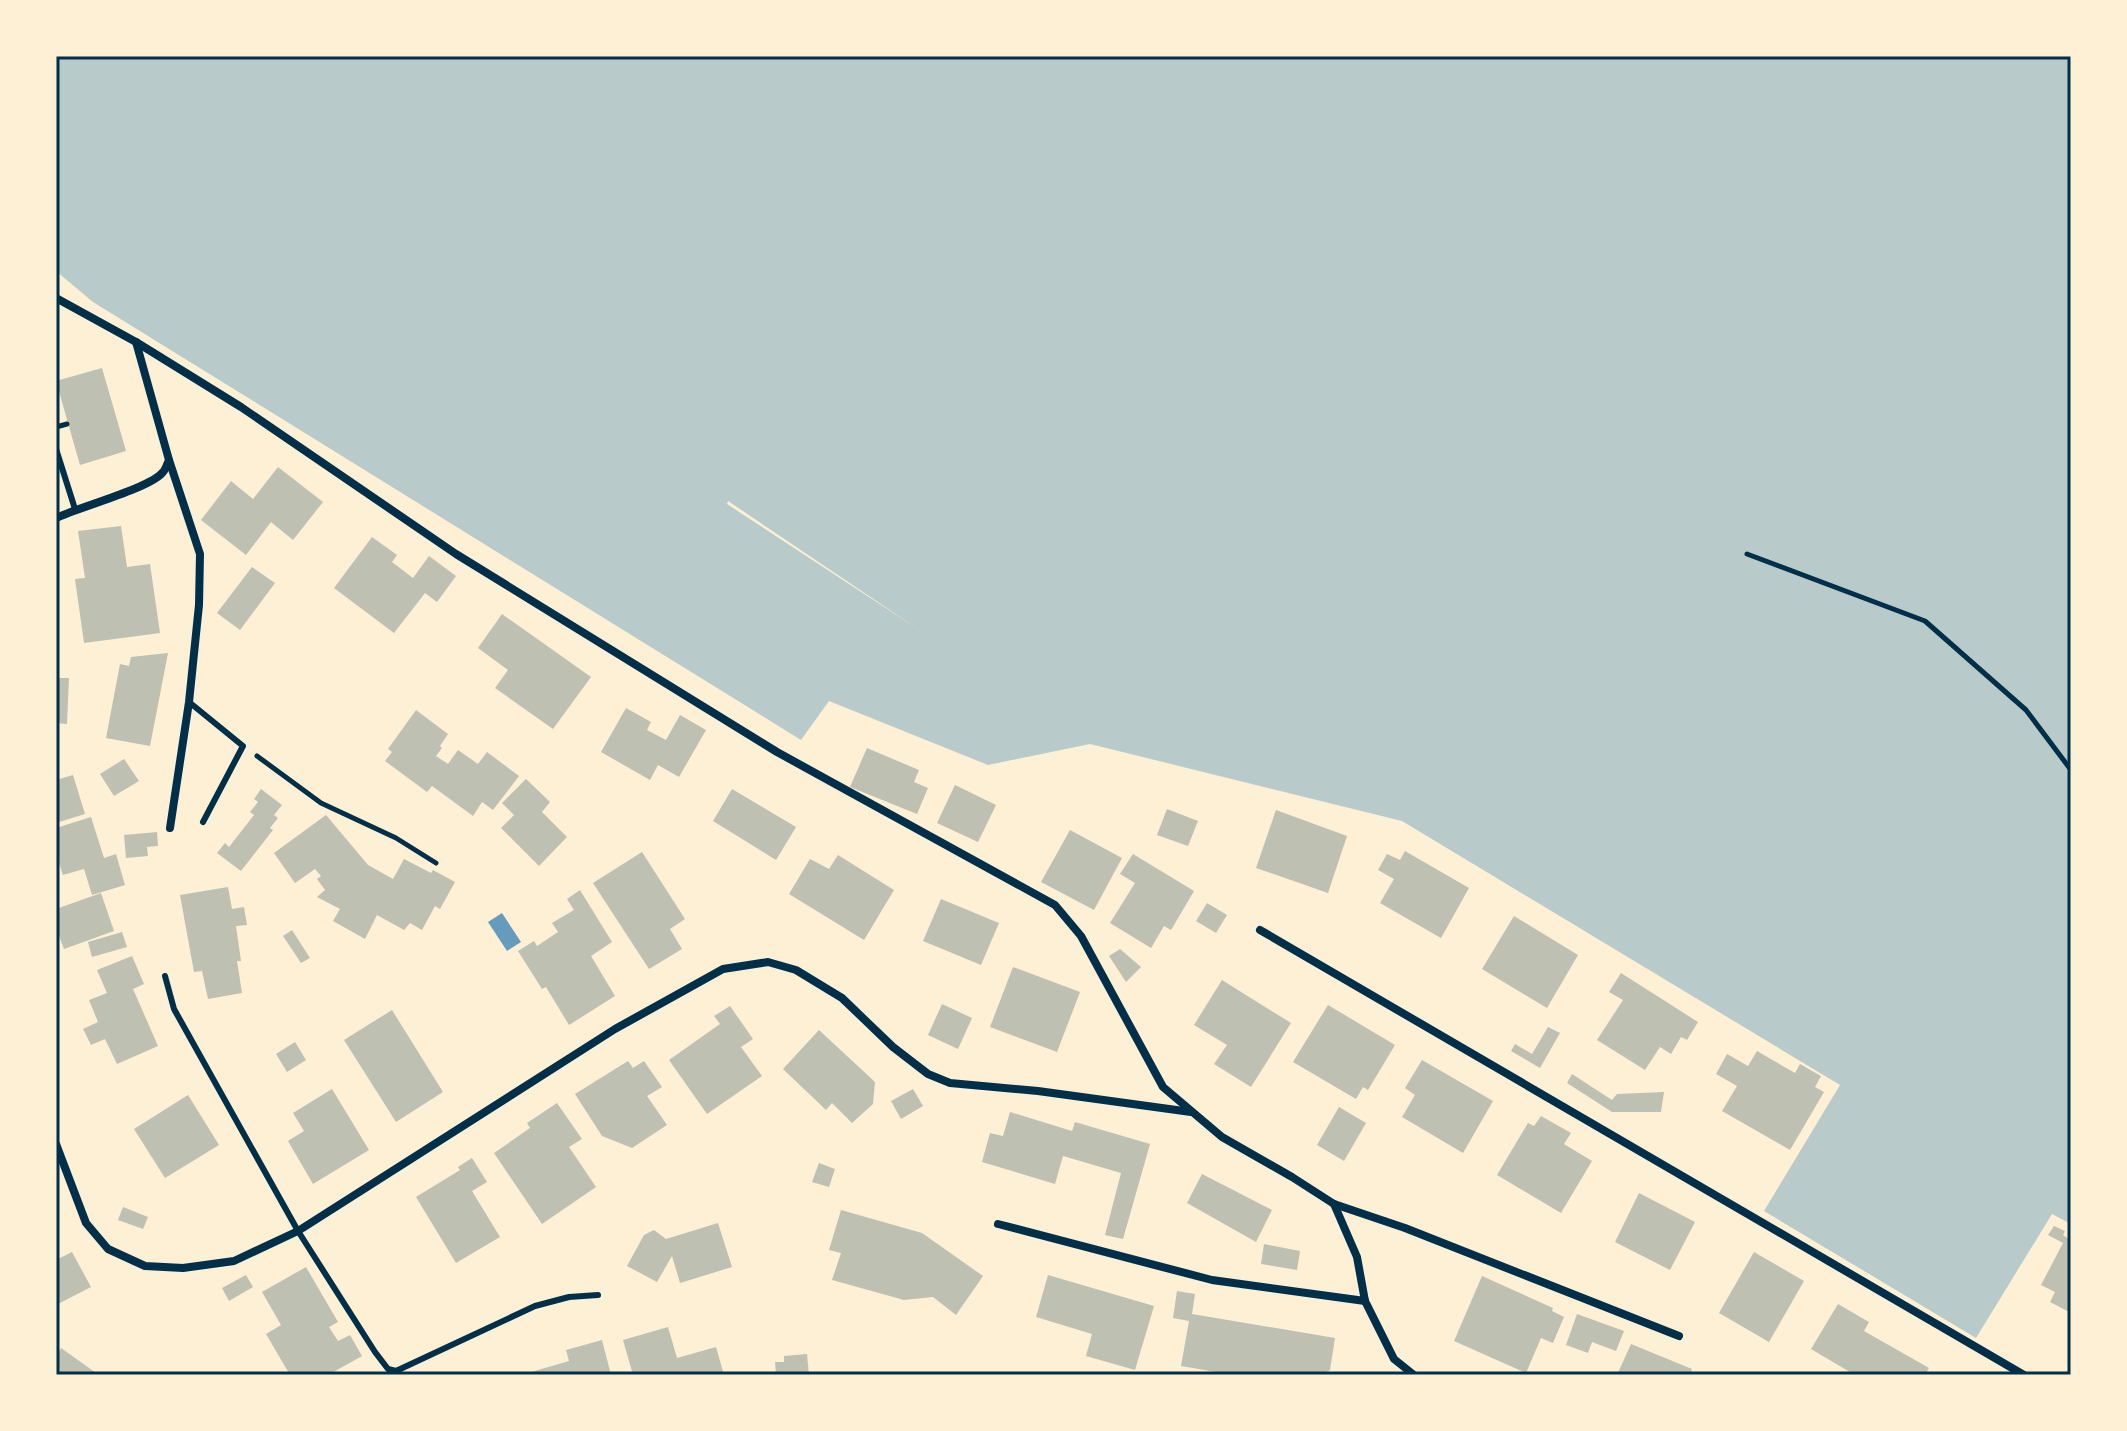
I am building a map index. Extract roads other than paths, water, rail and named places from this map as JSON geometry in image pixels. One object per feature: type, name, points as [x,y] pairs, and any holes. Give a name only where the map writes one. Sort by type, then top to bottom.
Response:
[{"type":"street","points":[[56,298],[136,342],[241,407],[456,554],[801,767],[1055,905],[1081,936],[1163,1087],[1222,1137],[1334,1204],[1405,1228],[1679,1336]]},
{"type":"street","points":[[136,342],[169,460],[200,554],[199,605],[189,702],[170,828]]},
{"type":"street","points":[[56,518],[124,493],[162,474],[169,460]]},
{"type":"street","points":[[1260,930],[2024,1375]]},
{"type":"street","points":[[56,1144],[86,1223],[108,1249],[145,1266],[183,1268],[234,1261],[298,1231],[615,1029],[723,969],[768,962],[796,970],[842,998],[893,1047],[928,1074],[950,1083],[1038,1091],[1192,1112]]},
{"type":"street","points":[[1334,1204],[1357,1257],[1365,1301],[1394,1359],[1414,1375]]},
{"type":"street","points":[[998,1224],[1212,1280],[1365,1301]]},
{"type":"lane","points":[[56,449],[75,509]]},
{"type":"lane","points":[[189,702],[243,746],[203,822]]},
{"type":"lane","points":[[165,976],[174,1009],[298,1231],[388,1369],[396,1371],[535,1306],[569,1297],[598,1295]]},
{"type":"water","points":[[502,913],[521,942],[507,951],[488,922]]}]
